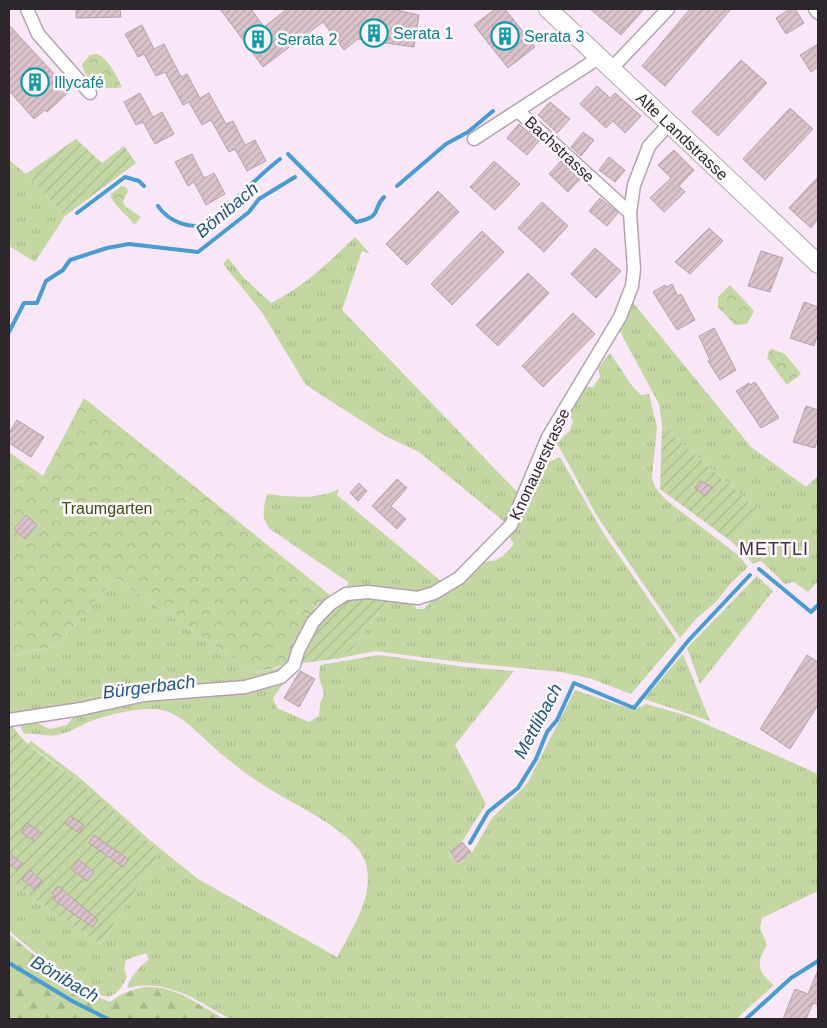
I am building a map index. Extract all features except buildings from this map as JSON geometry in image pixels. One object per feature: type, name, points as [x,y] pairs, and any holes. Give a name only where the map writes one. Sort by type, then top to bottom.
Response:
[{"type":"main road","name":"Alte Landstrasse","points":[[548,9],[818,264]]},
{"type":"street","points":[[27,9],[38,34],[90,93]]},
{"type":"street","name":"Bachstrasse","points":[[630,213],[518,111],[606,62],[668,9]]},
{"type":"street","points":[[816,9],[818,13]]},
{"type":"street","points":[[474,139],[518,111]]},
{"type":"street","name":"Knonauerstrasse","points":[[9,720],[73,710],[144,695],[245,687],[281,677],[294,665],[298,650],[313,622],[330,604],[346,594],[368,592],[418,598],[434,593],[459,578],[511,525],[548,437],[620,317],[632,286],[634,269],[630,213],[634,185],[640,165],[649,146],[670,123]]},
{"type":"green space","points":[[97,54],[109,63],[122,87],[103,87],[91,81],[87,76],[82,64],[90,55]]},
{"type":"green space","points":[[76,139],[102,163],[124,146],[136,163],[65,216],[26,174]]},
{"type":"green space","points":[[9,160],[26,174],[65,216],[35,262],[9,246]]},
{"type":"green space","points":[[121,186],[126,187],[128,191],[123,202],[125,206],[141,217],[134,225],[110,195]]},
{"type":"green space","points":[[355,237],[370,254],[362,251],[342,310],[520,495],[507,524],[419,452],[385,436],[306,385],[261,311],[223,264],[228,258],[244,278],[271,303],[305,282]]},
{"type":"green space","points":[[730,285],[754,311],[747,324],[735,325],[718,307],[718,297]]},
{"type":"green space","points":[[631,300],[751,447],[806,487],[818,476],[818,581],[808,592],[794,582],[785,584],[761,561],[753,564],[732,542],[758,510],[662,425],[659,404],[618,328]]},
{"type":"green space","points":[[772,349],[785,354],[801,374],[787,385],[767,358],[769,351]]},
{"type":"green space","points":[[610,353],[633,387],[641,395],[649,394],[657,427],[652,477],[655,487],[666,500],[738,555],[748,567],[730,584],[716,602],[696,619],[680,638],[597,516],[557,443],[570,430],[573,421],[569,414],[583,387],[593,387],[600,377],[598,368]]},
{"type":"green space","name":"Traumgarten","points":[[84,398],[330,595],[315,607],[291,663],[255,673],[115,578],[57,646],[9,656],[9,452],[43,476]]},
{"type":"green space","points":[[662,425],[758,510],[732,542],[660,489]]},
{"type":"green space","points":[[560,457],[602,531],[677,640],[631,694],[592,679],[561,672],[375,651],[341,658],[353,648],[389,598],[413,602],[417,609],[424,609],[433,599],[484,561],[493,561],[504,554],[514,544],[508,535],[541,463]]},
{"type":"green space","points":[[339,489],[337,495],[441,581],[423,591],[410,593],[346,592],[348,582],[270,529],[267,525],[264,512],[267,494],[295,497],[313,496]]},
{"type":"green space","points":[[757,576],[773,591],[700,684],[687,648]]},
{"type":"green space","points":[[115,578],[255,673],[286,666],[278,675],[261,681],[9,717],[9,656],[57,646]]},
{"type":"green space","points":[[351,598],[389,598],[353,648],[341,658],[303,663],[300,660],[310,632],[340,603]]},
{"type":"green space","points":[[683,654],[710,721],[644,699]]},
{"type":"green space","points":[[379,655],[466,667],[514,671],[455,745],[486,804],[463,840],[449,853],[458,864],[473,851],[492,818],[527,784],[575,690],[634,710],[646,704],[688,716],[818,774],[818,891],[762,918],[760,928],[767,945],[761,957],[760,966],[764,976],[774,985],[736,1019],[230,1019],[193,998],[169,988],[142,986],[127,988],[136,972],[149,960],[146,953],[126,960],[124,968],[127,977],[120,989],[108,997],[84,987],[70,978],[29,948],[9,930],[9,878],[31,897],[101,944],[160,852],[79,782],[28,744],[31,741],[80,778],[152,842],[198,879],[337,957],[361,911],[365,898],[368,873],[365,861],[359,850],[336,829],[255,780],[187,723],[163,710],[145,709],[113,714],[56,735],[24,734],[20,725],[37,723],[50,729],[67,725],[74,716],[122,704],[285,681],[273,698],[277,708],[309,722],[319,716],[320,704],[324,694],[319,677],[320,665]]},
{"type":"green space","points":[[9,720],[22,738],[40,754],[88,789],[160,852],[101,944],[31,897],[9,878]]},
{"type":"green space","points":[[9,934],[69,981],[110,1002],[126,993],[141,988],[155,987],[182,995],[224,1019],[9,1019]]},
{"type":"waterway","name":"Bönibach","points":[[397,186],[446,144],[468,132],[493,111]]},
{"type":"waterway","name":"Bönibach","points":[[288,154],[356,222],[374,215],[384,197]]},
{"type":"waterway","name":"Bönibach","points":[[158,206],[168,216],[180,223],[194,226],[208,223],[220,215],[280,159]]},
{"type":"waterway","name":"Bönibach","points":[[77,213],[125,177],[139,181],[144,186]]},
{"type":"waterway","name":"Bönibach","points":[[9,332],[24,303],[37,303],[46,281],[63,270],[70,260],[107,248],[129,244],[198,252],[249,212],[259,199],[295,177]]},
{"type":"waterway","name":"Mettlibach","points":[[759,569],[811,612],[818,605]]},
{"type":"waterway","name":"Mettlibach","points":[[470,843],[488,812],[518,788],[536,759],[547,732],[557,720],[574,683],[634,708],[688,641],[750,575]]},
{"type":"waterway","points":[[746,1019],[791,978],[818,961]]},
{"type":"waterway","name":"Bönibach","points":[[9,963],[74,1002],[108,1019]]},
{"type":"place","name":"Serata 1","points":[[374,33]]},
{"type":"place","name":"Serata 3","points":[[505,36]]},
{"type":"place","name":"Serata 2","points":[[258,39]]},
{"type":"place","name":"Illycafé","points":[[35,82]]},
{"type":"district","name":"METTLI","points":[[774,549]]},
{"type":"water label","name":"Bürgerbach","points":[[149,687]]}]
